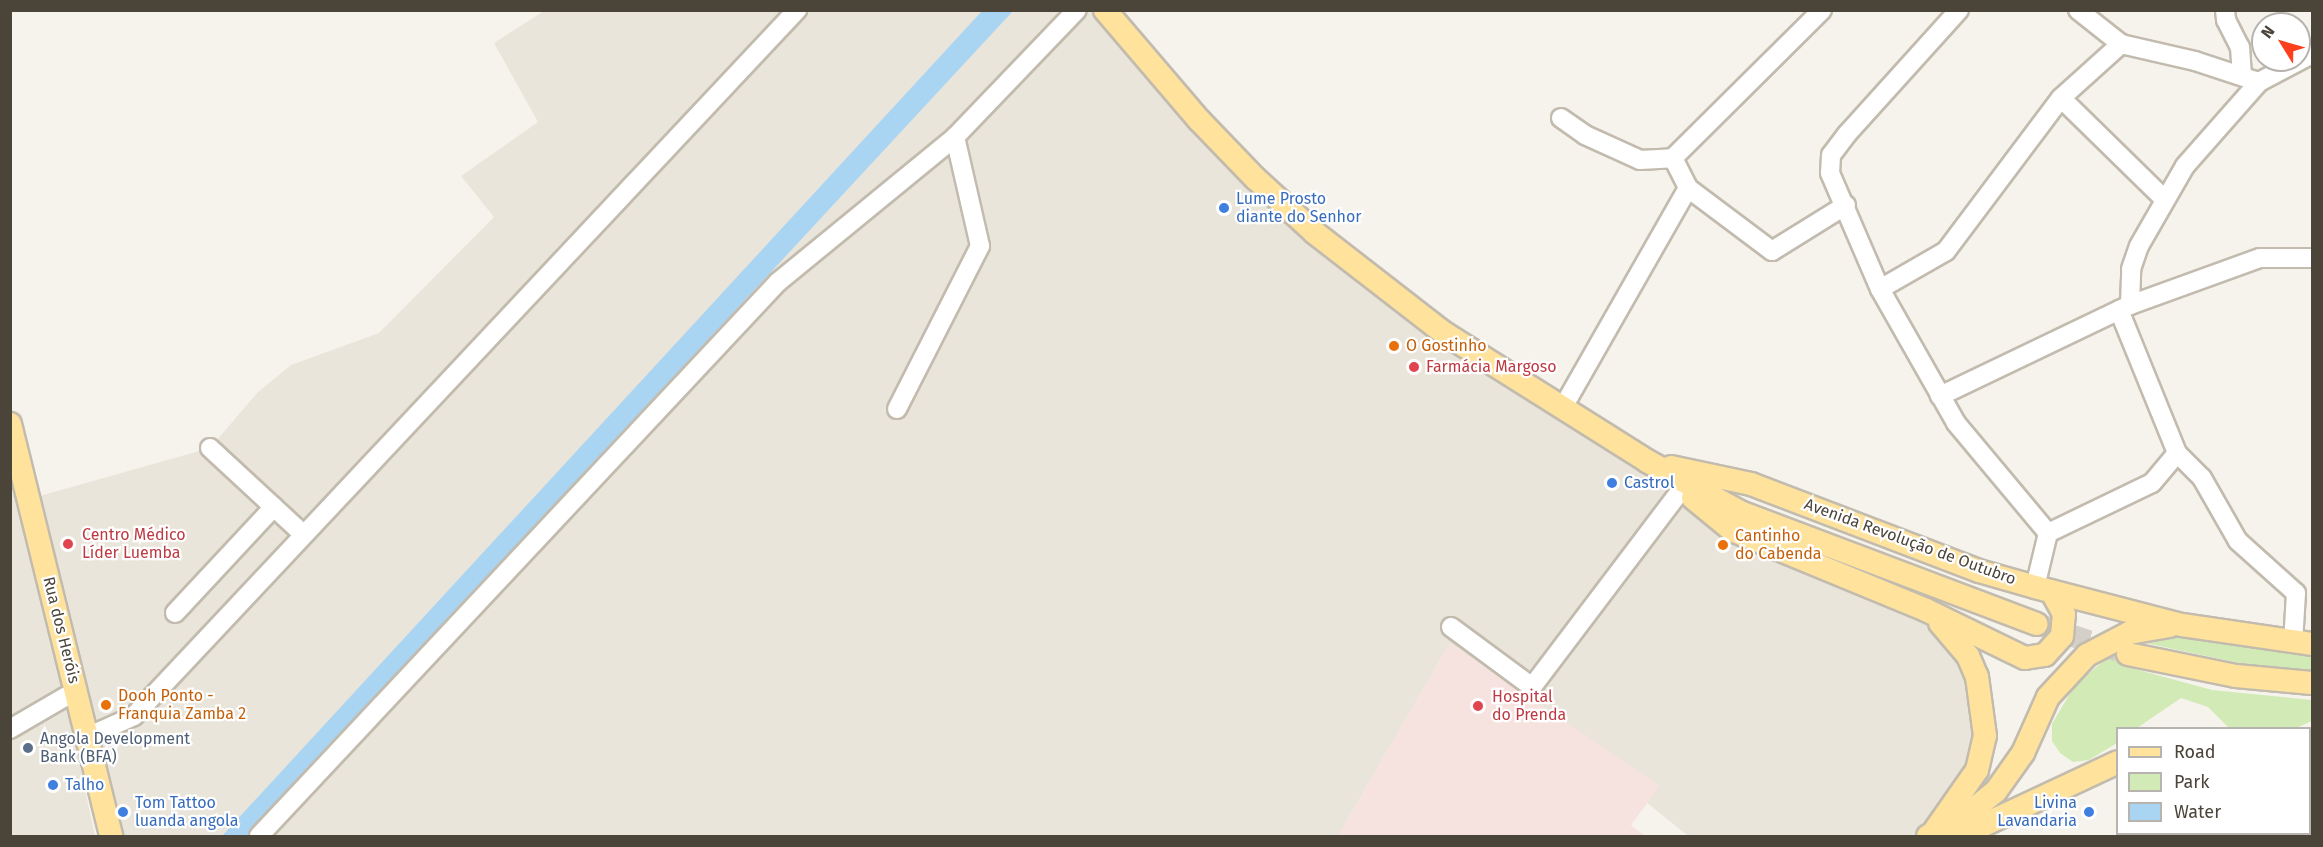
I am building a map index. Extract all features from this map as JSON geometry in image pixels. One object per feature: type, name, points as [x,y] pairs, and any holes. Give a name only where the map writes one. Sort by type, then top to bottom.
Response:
[{"type":"main road","name":"Avenida Revolução de Outubro","points":[[1105,10],[1199,120],[1316,233],[1444,333],[1649,463],[1732,530],[1926,610],[2011,653],[2037,658],[2052,650],[2065,628],[2064,614],[2043,589]]},
{"type":"main road","name":"Rua dos Heróis","points":[[10,424],[111,837]]},
{"type":"main road","name":"Avenida Revolução de Outubro","points":[[1649,463],[1751,484],[1979,570],[2043,589],[2182,625],[2303,643]]},
{"type":"main road","name":"Avenida Revolução de Outubro","points":[[1649,463],[2040,619]]},
{"type":"main road","name":"Rua dos Heróis","points":[[10,474],[98,837]]},
{"type":"main road","points":[[1926,610],[1968,656],[1977,677],[1985,718],[1977,770],[1930,836]]},
{"type":"main road","points":[[1930,836],[1963,818],[1996,791],[2023,753],[2048,697],[2087,655],[2129,633],[2182,625]]},
{"type":"main road","points":[[2313,670],[2244,665],[2130,648],[2265,681],[2313,683]]},
{"type":"main road","points":[[1960,837],[2116,763]]},
{"type":"street","points":[[87,737],[134,716],[797,10]]},
{"type":"street","points":[[259,837],[778,282],[955,137],[1077,10]]},
{"type":"street","points":[[1561,118],[1585,135],[1640,160],[1673,158],[1822,10]]},
{"type":"street","points":[[1959,10],[1831,155],[1830,173],[1846,205],[1880,289],[1940,396],[1994,472],[2048,533],[2043,589]]},
{"type":"street","points":[[2078,10],[2121,44],[2242,74],[2259,82]]},
{"type":"street","points":[[2225,10],[2226,20],[2240,47],[2242,74]]},
{"type":"street","points":[[1880,289],[1946,251],[2061,98],[2121,44]]},
{"type":"street","points":[[2303,643],[2296,593],[2238,541],[2202,478],[2177,453],[2124,307],[2139,246],[2163,198],[2185,166],[2259,82],[2313,54]]},
{"type":"street","points":[[2061,98],[2163,198]]},
{"type":"street","points":[[897,409],[980,246],[955,137]]},
{"type":"street","points":[[1673,158],[1688,188],[1772,251],[1846,205]]},
{"type":"street","points":[[1562,409],[1688,188]]},
{"type":"street","points":[[1940,396],[2124,307],[2260,258],[2313,258]]},
{"type":"street","points":[[210,448],[304,535]]},
{"type":"street","points":[[2048,533],[2152,483],[2177,453]]},
{"type":"street","points":[[1451,627],[1532,687],[1682,489]]},
{"type":"street","points":[[175,612],[274,507]]},
{"type":"street","points":[[10,729],[65,697]]},
{"type":"street","points":[[2059,788],[2116,774]]},
{"type":"shaded area","points":[[544,11],[1106,11],[1262,183],[1682,489],[1926,610],[1958,642],[1985,736],[1928,836],[1688,836],[1450,643],[1338,836],[111,836],[29,499],[210,448],[258,392],[291,365],[379,333],[494,217],[461,176],[538,122],[494,43]]},
{"type":"shaded area","points":[[10,476],[65,697],[95,836],[11,836]]},
{"type":"shaded area","name":"Hospital do Prenda","points":[[1450,643],[1660,786],[1631,825],[1645,836],[1338,836]]},
{"type":"green space","points":[[2166,637],[2197,637],[2312,656],[2312,672],[2277,671],[2145,643],[2135,669],[2212,690],[2312,700],[2312,721],[2298,727],[2228,727],[2208,707],[2181,698],[2138,727],[2116,727],[2116,744],[2089,760],[2073,762],[2060,753],[2052,741],[2052,724],[2075,685],[2113,653],[2137,641]]},
{"type":"water","points":[[982,11],[1013,11],[248,836],[222,836]]},
{"type":"tunnel","points":[[2037,624],[2118,651]]},
{"type":"place","name":"Lume Prosto diante do Senhor","points":[[1224,208]]},
{"type":"place","name":"O Gostinho","points":[[1394,346]]},
{"type":"place","name":"Farmácia Margoso","points":[[1414,367]]},
{"type":"place","name":"Castrol","points":[[1612,483]]},
{"type":"place","name":"Centro Médico Líder Luemba","points":[[68,544]]},
{"type":"place","name":"Cantinho do Cabenda","points":[[1723,545]]},
{"type":"place","name":"Dooh Ponto - Franquia Zamba 2","points":[[106,705]]},
{"type":"place","name":"Hospital do Prenda","points":[[1478,706]]},
{"type":"place","name":"Angola Development Bank (BFA)","points":[[28,748]]},
{"type":"place","name":"Talho","points":[[53,785]]},
{"type":"place","name":"Tom Tattoo luanda angola","points":[[123,812]]},
{"type":"place","name":"Livina Lavandaria","points":[[2089,812]]}]
